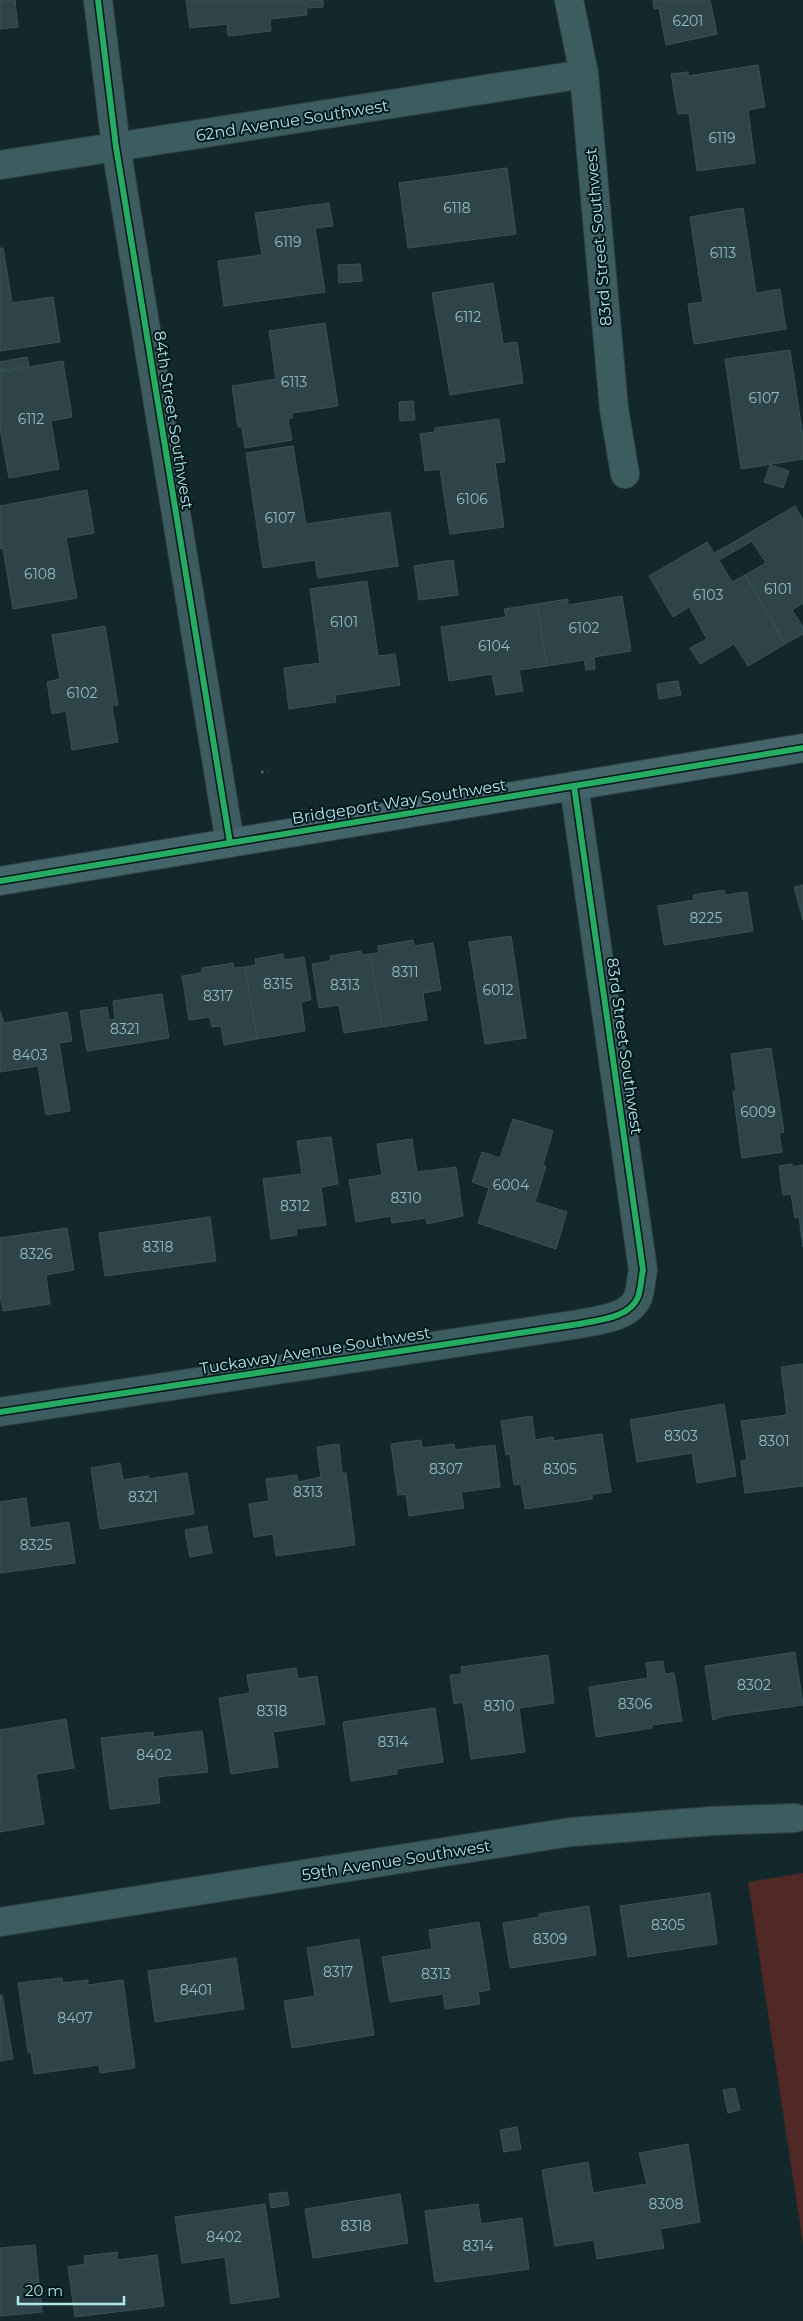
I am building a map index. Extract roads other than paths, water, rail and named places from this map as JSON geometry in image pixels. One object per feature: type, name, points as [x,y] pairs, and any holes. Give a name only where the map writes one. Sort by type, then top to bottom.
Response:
[{"type":"main road","name":"Bridgeport Way Southwest","points":[[0,881],[803,748]]},
{"type":"street","name":"84th Street Southwest","points":[[98,0],[116,147],[230,843]]},
{"type":"street","name":"83rd Street Southwest","points":[[569,0],[584,74],[614,409],[625,474]]},
{"type":"street","name":"62nd Avenue Southwest","points":[[0,165],[584,74]]},
{"type":"street","name":"83rd Street Southwest","points":[[574,786],[643,1270],[638,1297],[632,1307]]},
{"type":"street","name":"Tuckaway Avenue Southwest","points":[[0,1412],[579,1324],[615,1316],[632,1307]]},
{"type":"street","name":"59th Avenue Southwest","points":[[0,1922],[571,1832],[711,1821],[795,1818]]}]
